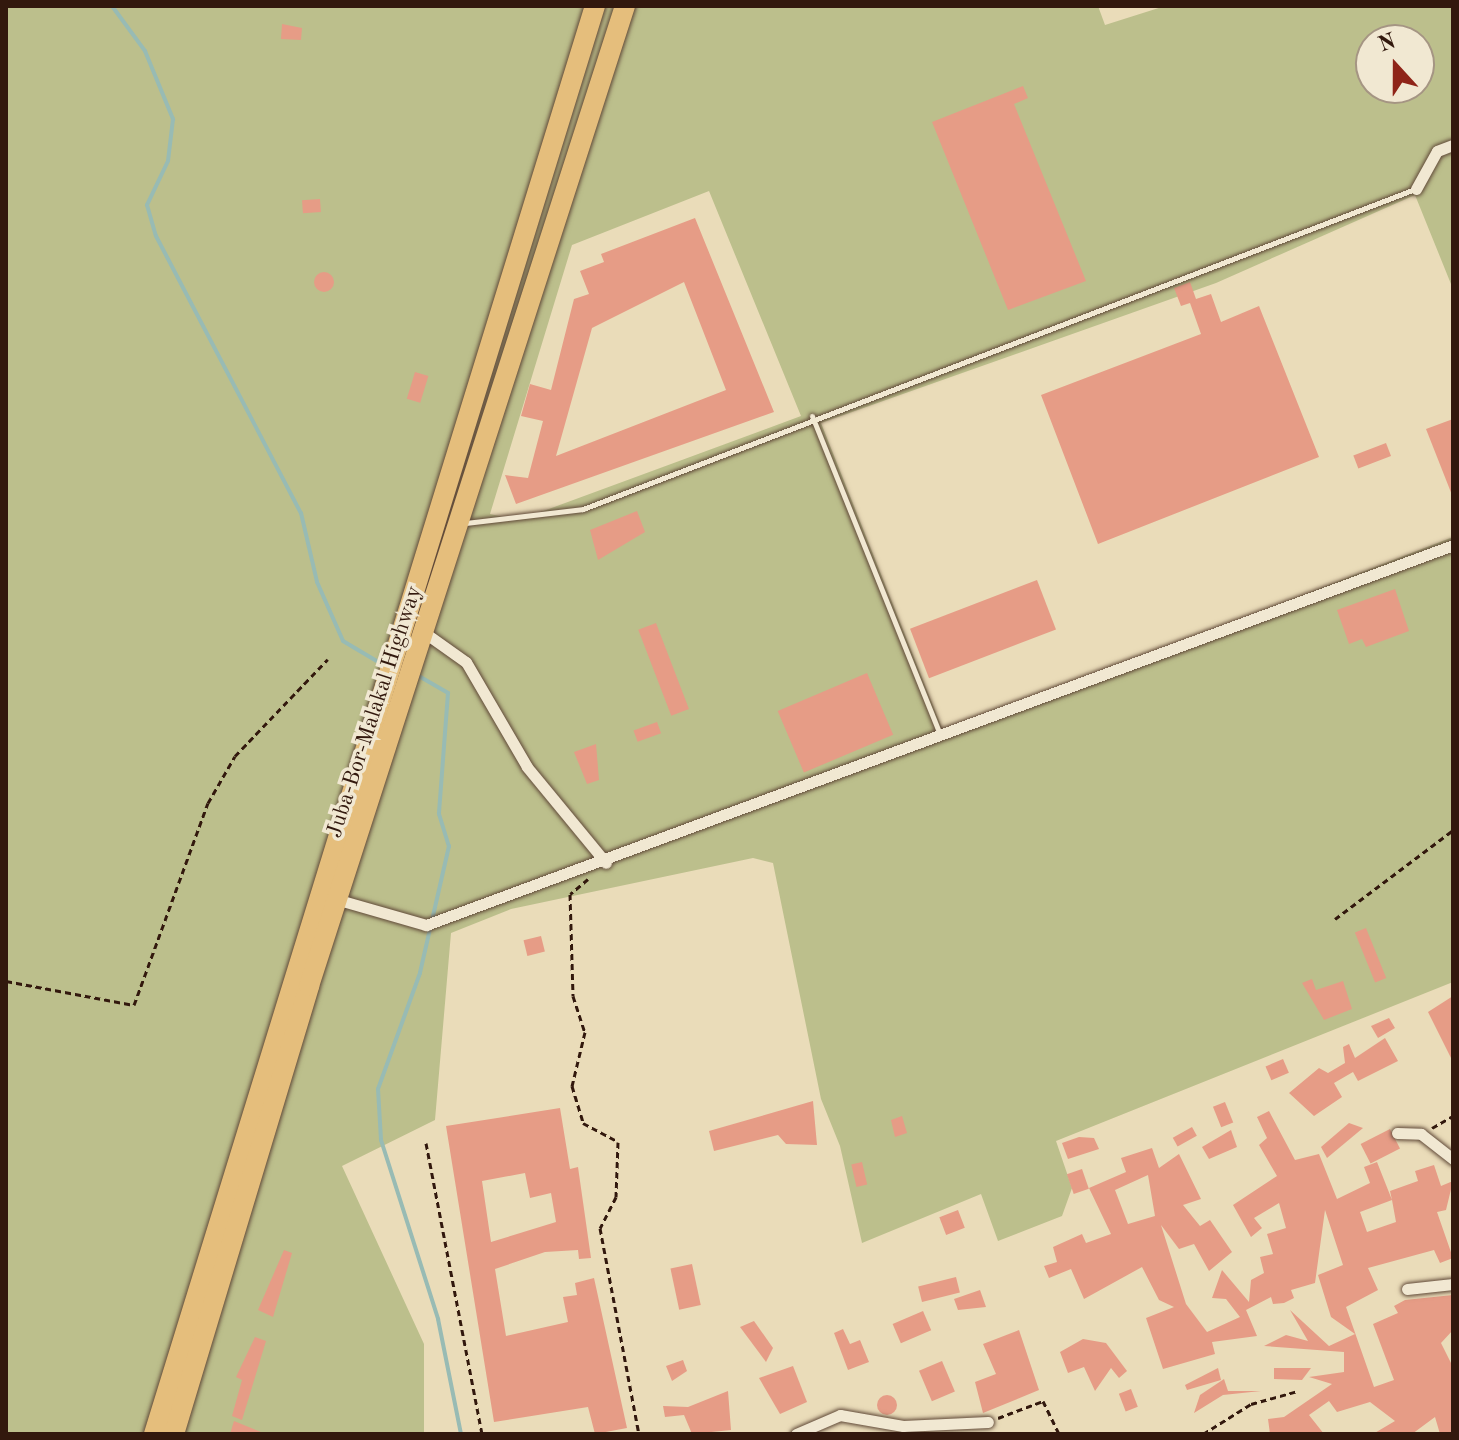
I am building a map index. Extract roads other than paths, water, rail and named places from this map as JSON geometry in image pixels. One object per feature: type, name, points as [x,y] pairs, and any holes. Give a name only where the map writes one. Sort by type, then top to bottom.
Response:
[{"type":"highway","name":"Juba-Bor-Malakal Highway","points":[[154,1434],[595,6]]},
{"type":"highway","name":"Juba-Bor-Malakal Highway","points":[[174,1434],[339,900],[463,523],[625,6]]},
{"type":"street","points":[[1416,189],[1437,151],[1453,145]]},
{"type":"street","points":[[339,900],[426,925],[942,740],[1453,545]]},
{"type":"street","points":[[422,641],[466,662],[527,767],[606,863]]},
{"type":"street","points":[[1397,1133],[1421,1134],[1453,1159]]},
{"type":"street","points":[[1407,1289],[1453,1284]]},
{"type":"street","points":[[796,1434],[840,1415],[903,1426],[988,1422]]},
{"type":"lane","points":[[463,523],[583,509],[812,416],[1416,189]]},
{"type":"lane","points":[[812,416],[942,740]]},
{"type":"waterway","points":[[112,6],[145,51],[173,119],[168,161],[147,205],[156,236],[301,513],[317,582],[343,641],[385,666]]},
{"type":"waterway","points":[[417,675],[448,693],[439,814],[449,846],[420,973],[378,1089],[381,1140],[438,1319],[461,1434]]}]
